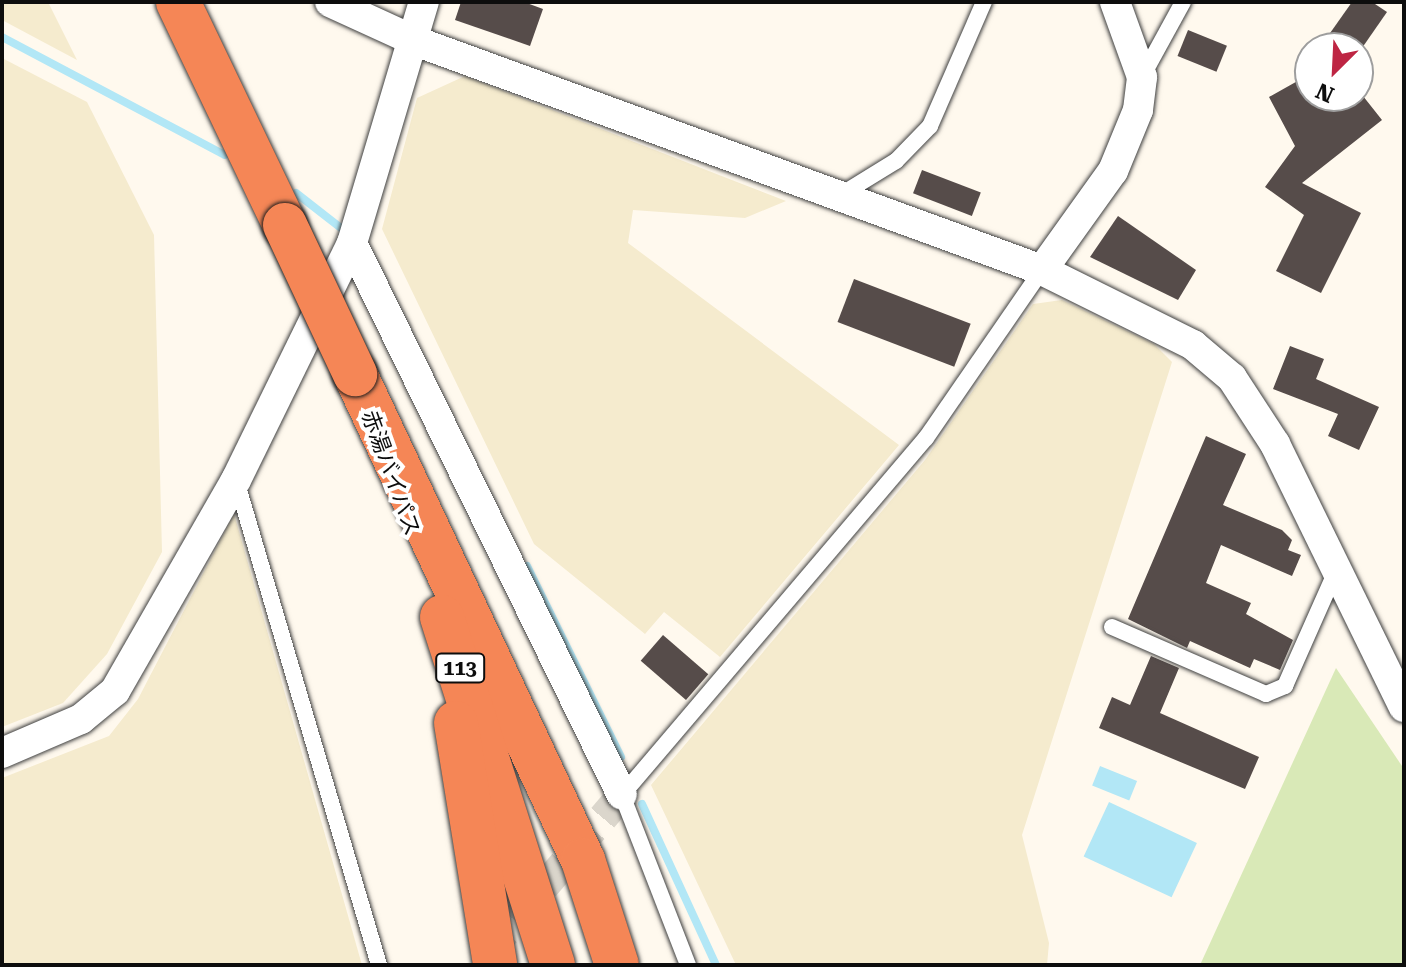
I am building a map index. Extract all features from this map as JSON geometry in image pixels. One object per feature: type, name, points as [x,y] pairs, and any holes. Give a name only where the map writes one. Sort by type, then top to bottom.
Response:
[{"type":"highway","name":"赤湯バイパス","points":[[178,2],[355,374],[436,600],[553,965]]},
{"type":"highway","points":[[355,374],[583,860],[617,965]]},
{"type":"highway","points":[[436,600],[495,965]]},
{"type":"street","points":[[330,2],[415,41],[1042,270],[1156,322],[1232,378],[1275,444],[1335,573],[1404,707]]},
{"type":"street","points":[[2,753],[81,719],[115,691],[236,480],[352,243],[415,41],[424,2]]},
{"type":"street","points":[[1042,270],[1113,171],[1130,139],[1142,77],[1115,2]]},
{"type":"street","points":[[352,243],[622,795]]},
{"type":"lane","points":[[839,196],[896,161],[930,126],[984,2]]},
{"type":"lane","points":[[1142,77],[1183,2]]},
{"type":"lane","points":[[688,965],[622,795],[926,438],[1042,270]]},
{"type":"lane","points":[[236,480],[379,965]]},
{"type":"lane","points":[[1112,627],[1266,694],[1285,686],[1335,573]]},
{"type":"shaded area","points":[[2,2],[48,2],[77,60],[2,20]]},
{"type":"shaded area","points":[[2,58],[87,102],[154,235],[162,552],[107,654],[63,703],[2,727]]},
{"type":"shaded area","points":[[465,76],[786,201],[745,218],[633,210],[628,243],[899,445],[720,657],[664,612],[645,634],[534,544],[382,229],[417,98]]},
{"type":"shaded area","points":[[1062,300],[1154,344],[1172,362],[1022,835],[1049,943],[1047,965],[736,965],[651,785],[925,460],[1033,304]]},
{"type":"shaded area","points":[[234,514],[362,965],[2,965],[2,778],[109,736],[138,699]]},
{"type":"green space","points":[[1336,668],[1404,769],[1404,965],[1200,965]]},
{"type":"water","points":[[1100,766],[1137,781],[1129,800],[1092,785]]},
{"type":"water","points":[[1109,802],[1197,843],[1172,897],[1084,856]]},
{"type":"building","points":[[461,2],[524,2],[543,9],[530,46],[455,20]]},
{"type":"building","points":[[1352,2],[1372,2],[1387,12],[1373,32],[1331,32]]},
{"type":"building","points":[[1188,30],[1227,46],[1216,72],[1178,56]]},
{"type":"building","points":[[1294,83],[1294,112],[1374,110],[1382,120],[1302,183],[1361,213],[1321,293],[1276,271],[1304,215],[1265,187],[1295,146],[1269,97]]},
{"type":"building","points":[[922,170],[981,193],[972,216],[913,193]]},
{"type":"building","points":[[1118,216],[1196,270],[1178,300],[1090,257]]},
{"type":"building","points":[[854,279],[971,324],[954,367],[838,322]]},
{"type":"building","points":[[1290,346],[1324,359],[1316,379],[1379,407],[1359,450],[1328,436],[1338,414],[1273,389]]},
{"type":"building","points":[[1206,436],[1246,454],[1223,505],[1282,530],[1292,540],[1288,550],[1301,555],[1292,576],[1221,545],[1206,583],[1251,603],[1246,614],[1293,640],[1280,670],[1254,659],[1250,668],[1190,641],[1187,648],[1128,619]]},
{"type":"building","points":[[663,635],[708,674],[686,700],[641,661]]},
{"type":"building","points":[[1151,656],[1179,668],[1160,713],[1259,757],[1245,789],[1099,728],[1112,697],[1130,705]]},
{"type":"waterway","points":[[2,37],[225,155]]},
{"type":"waterway","points":[[296,193],[342,229]]},
{"type":"waterway","points":[[527,566],[621,757]]},
{"type":"waterway","points":[[642,804],[716,965]]},
{"type":"tunnel","points":[[486,955],[622,795]]}]
